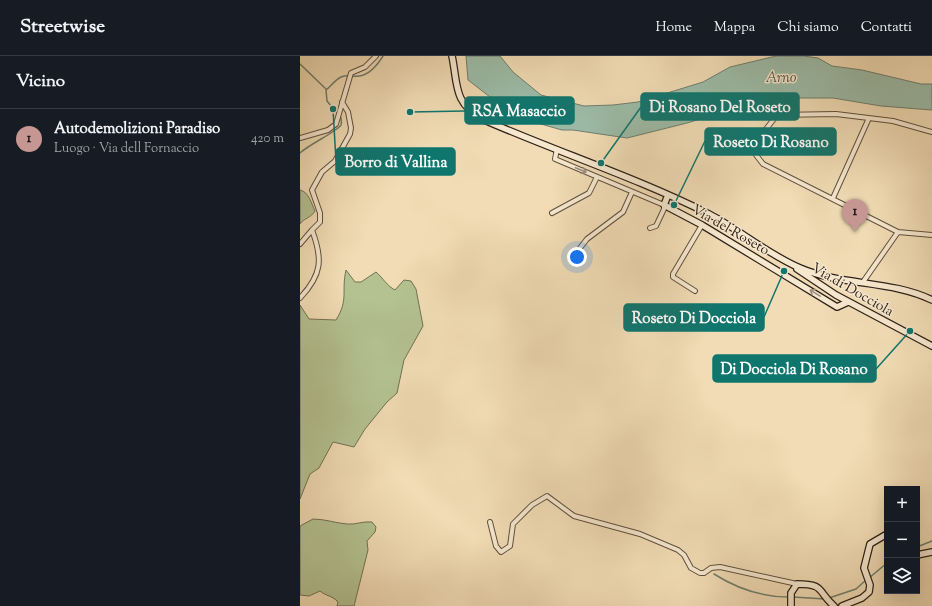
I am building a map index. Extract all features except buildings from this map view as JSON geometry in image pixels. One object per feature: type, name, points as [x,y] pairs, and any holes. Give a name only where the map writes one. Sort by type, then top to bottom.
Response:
[{"type":"street","points":[[300,138],[332,128],[338,118],[350,75],[368,65],[376,56]]},
{"type":"street","points":[[452,56],[458,93],[461,102],[473,113],[499,126],[668,195],[710,214],[785,261],[826,276],[899,289],[932,300]]},
{"type":"street","points":[[300,244],[320,222],[320,213],[312,190],[322,172],[335,161],[350,134],[351,128],[347,108],[342,102]]},
{"type":"street","points":[[932,132],[893,121],[836,114],[777,115],[763,133],[756,155],[763,164],[898,232],[932,235]]},
{"type":"street","points":[[833,198],[869,118]]},
{"type":"street","name":"Via del Roseto","points":[[557,149],[555,159],[664,205],[702,224],[837,307],[848,302]]},
{"type":"street","points":[[552,213],[589,193],[597,177]]},
{"type":"street","points":[[578,262],[580,248],[587,239],[623,212],[632,192]]},
{"type":"street","points":[[650,228],[656,226],[664,209],[668,195]]},
{"type":"street","points":[[695,291],[678,281],[673,277],[673,274],[702,224]]},
{"type":"street","points":[[300,298],[314,279],[320,266],[320,256],[312,230]]},
{"type":"street","points":[[863,282],[898,232]]},
{"type":"street","name":"Via di Docciola","points":[[785,261],[848,302],[932,346]]},
{"type":"street","points":[[490,522],[496,546],[501,552],[510,546],[512,524],[532,505],[547,496],[574,516],[640,534],[678,550],[684,555],[691,568],[700,573],[704,573],[711,568],[720,568],[796,584],[808,584],[820,588],[834,606]]},
{"type":"street","points":[[842,606],[862,598],[869,592],[870,585],[864,568],[870,544],[884,536]]},
{"type":"street","points":[[920,554],[932,552]]},
{"type":"street","points":[[792,606],[791,596],[796,584]]},
{"type":"shaded area","points":[[300,190],[308,195],[315,211],[300,224]]},
{"type":"shaded area","points":[[346,270],[355,282],[361,282],[376,272],[395,290],[404,280],[411,281],[416,289],[423,326],[404,360],[397,393],[387,402],[365,429],[354,447],[333,442],[319,468],[310,474],[300,499],[300,305],[309,319],[336,320],[344,301]]},
{"type":"shaded area","points":[[313,519],[347,524],[372,522],[376,527],[375,532],[367,541],[368,550],[354,606],[337,606],[338,602],[336,600],[320,591],[309,596],[300,595],[300,526]]},
{"type":"water","name":"Arno","points":[[466,56],[500,56],[513,72],[541,95],[584,106],[638,102],[703,82],[730,67],[776,56],[804,56],[818,58],[832,66],[862,70],[921,84],[932,84],[932,110],[881,106],[833,98],[780,98],[750,104],[687,123],[627,138],[573,130],[562,130],[516,117],[468,80]]},
{"type":"waterway","points":[[300,153],[339,128],[341,125],[341,118],[327,101],[326,90],[341,77],[366,74],[376,66],[383,56]]},
{"type":"waterway","points":[[300,64],[326,89]]},
{"type":"waterway","points":[[920,546],[932,541]]},
{"type":"waterway","points":[[869,578],[884,566]]},
{"type":"waterway","points":[[714,574],[731,584],[750,591],[779,597],[789,597]]},
{"type":"waterway","points":[[829,598],[856,589],[866,580]]},
{"type":"waterway","points":[[793,597],[825,599]]},
{"type":"place","name":"Borro di Vallina","points":[[333,109]]},
{"type":"place","name":"RSA Masaccio","points":[[410,112]]},
{"type":"place","name":"Di Rosano Del Roseto","points":[[601,163]]},
{"type":"place","name":"Roseto Di Rosano","points":[[674,205]]},
{"type":"place","name":"Autodemolizioni Paradiso","points":[[855,232]]},
{"type":"place","name":"Roseto Di Docciola","points":[[784,271]]},
{"type":"place","name":"Di Docciola Di Rosano","points":[[910,331]]}]
